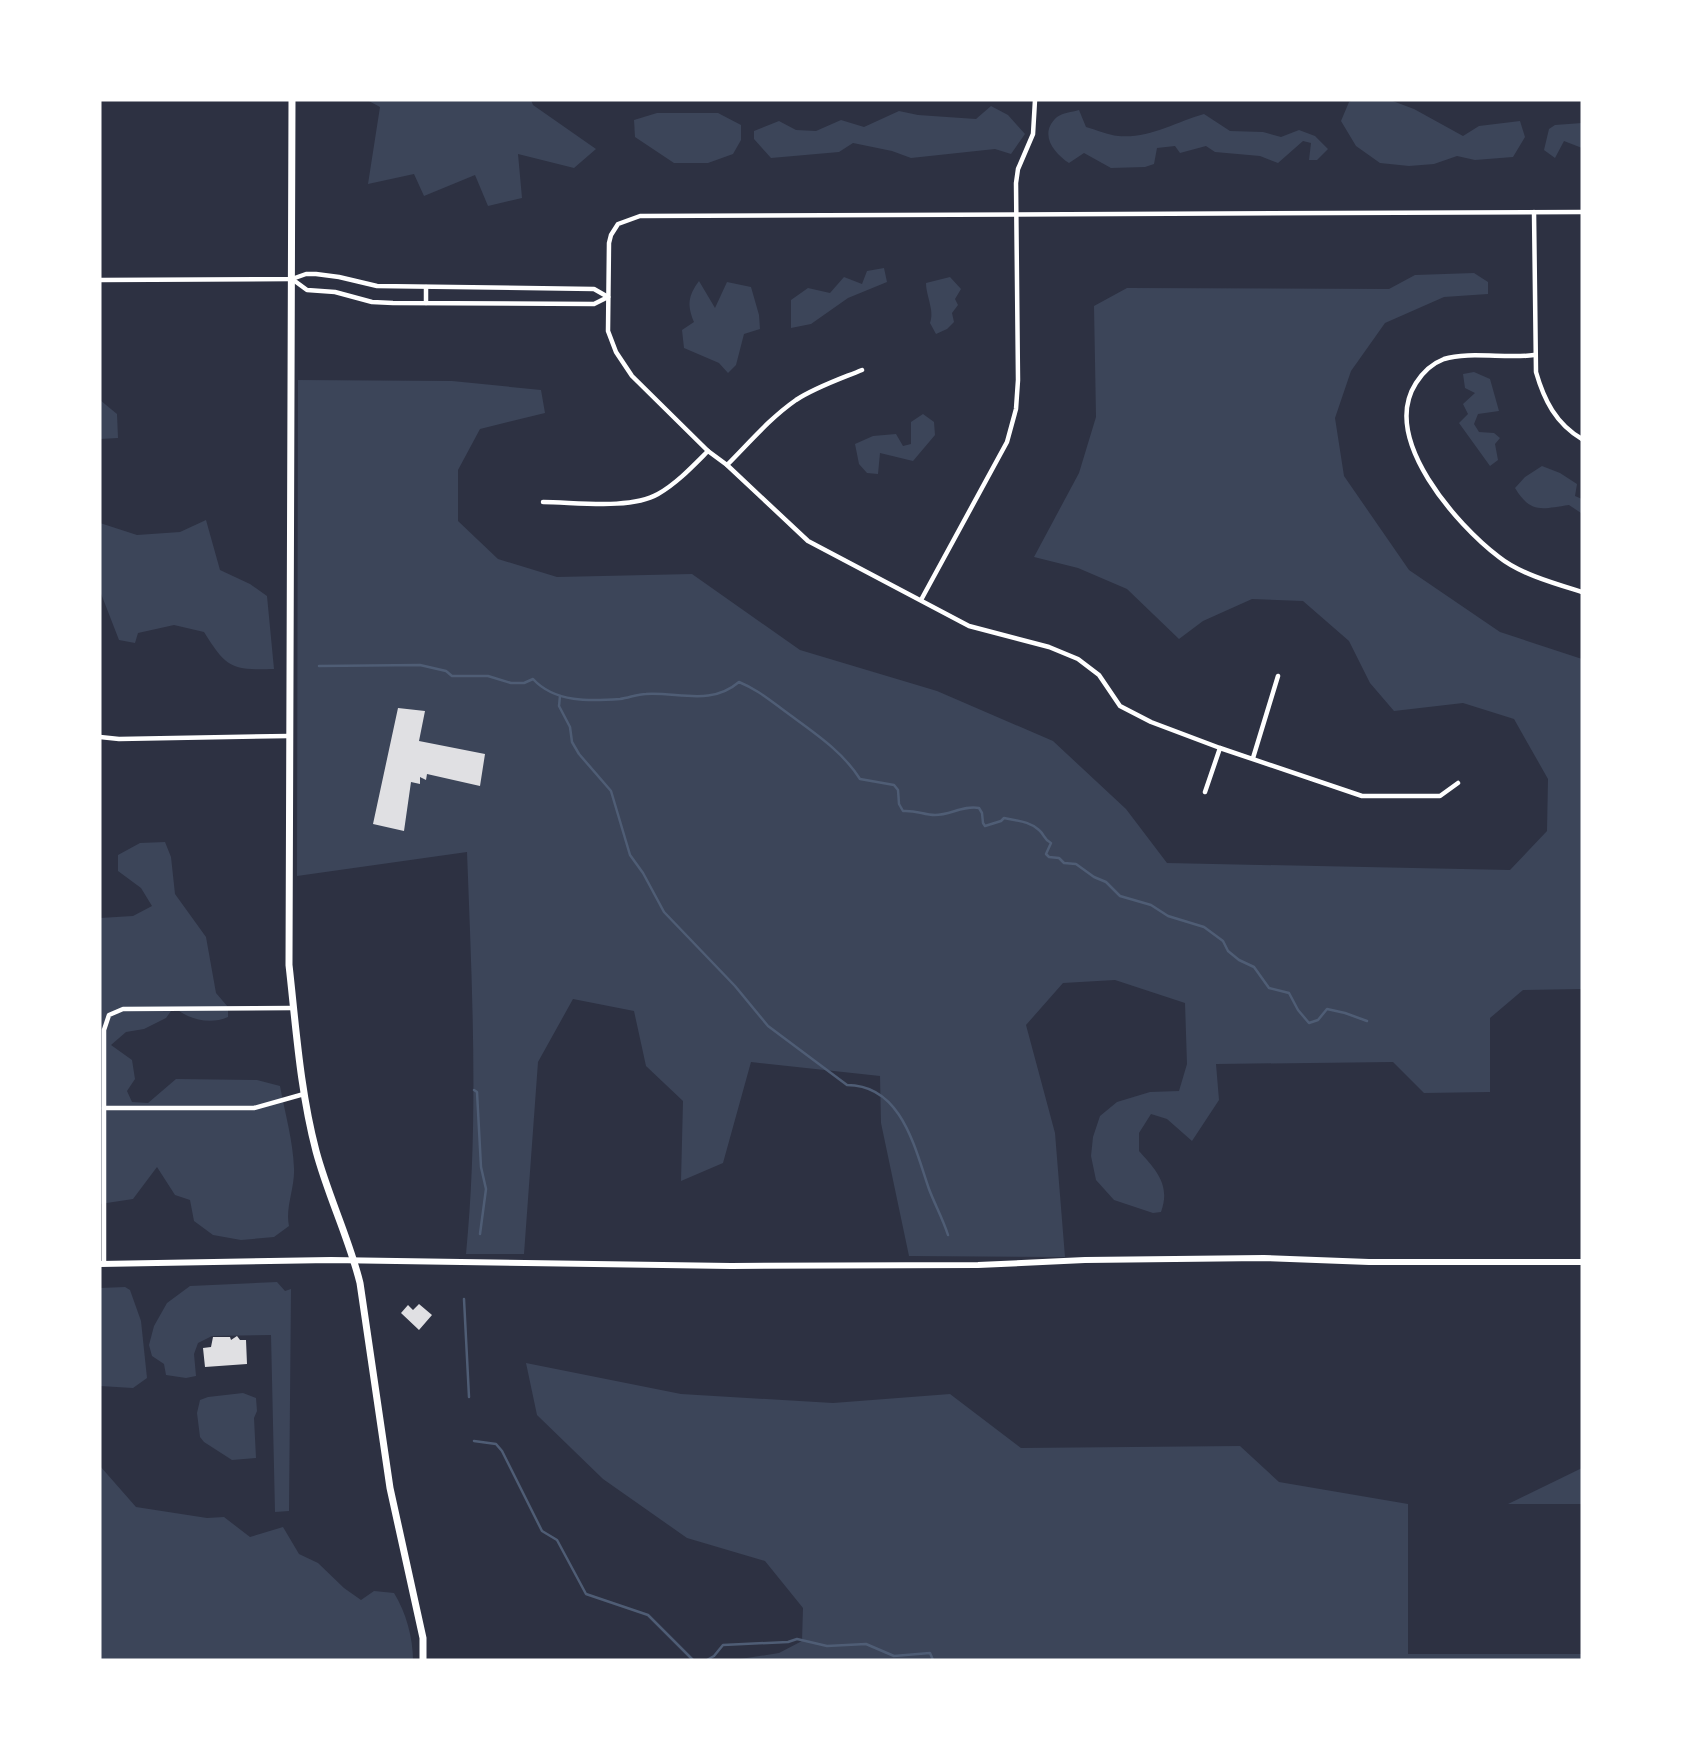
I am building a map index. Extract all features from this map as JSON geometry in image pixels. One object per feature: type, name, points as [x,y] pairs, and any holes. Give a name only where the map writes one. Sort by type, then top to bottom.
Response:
[{"type":"main road","points":[[292,100],[289,965],[304,1094],[316,1151],[360,1283],[390,1488],[423,1638],[423,1660]]},
{"type":"main road","points":[[102,1264],[354,1260],[731,1266],[978,1265],[1084,1260],[1264,1258],[1382,1262],[1582,1262]]},
{"type":"street","points":[[921,600],[1007,442],[1016,409],[1016,183],[1018,169],[1033,134],[1035,100]]},
{"type":"street","points":[[1534,212],[1536,372],[1542,393],[1551,410],[1565,426],[1582,439]]},
{"type":"street","points":[[1458,783],[1440,796],[1362,796],[1220,748],[1151,722],[1120,706],[1099,675],[1078,659],[1049,647],[969,626],[808,541],[727,465],[708,451],[632,376],[616,352],[608,331],[608,251],[611,234],[618,224],[632,217],[1582,212]]},
{"type":"street","points":[[100,280],[292,279],[316,274],[377,286],[594,289],[608,297]]},
{"type":"street","points":[[292,279],[307,290],[335,292],[372,302],[594,304],[608,297]]},
{"type":"street","points":[[426,287],[426,303]]},
{"type":"street","points":[[1534,355],[1445,359],[1424,370],[1413,387],[1407,404],[1408,432],[1423,470],[1445,503],[1471,534],[1502,560],[1547,581],[1582,592]]},
{"type":"street","points":[[727,465],[798,399],[862,370]]},
{"type":"street","points":[[543,502],[632,503],[656,496],[680,479],[708,451]]},
{"type":"street","points":[[1253,758],[1278,676]]},
{"type":"street","points":[[100,737],[119,739],[289,736]]},
{"type":"street","points":[[1205,792],[1220,748]]},
{"type":"street","points":[[102,1264],[104,1030],[109,1015],[116,1011],[294,1008]]},
{"type":"street","points":[[104,1108],[249,1108],[304,1094]]},
{"type":"shaded area","points":[[367,100],[531,100],[533,105],[596,149],[574,168],[518,154],[522,198],[488,206],[475,175],[424,196],[414,174],[368,184],[380,107]]},
{"type":"shaded area","points":[[1390,100],[1414,109],[1463,136],[1479,126],[1520,121],[1525,137],[1513,157],[1475,160],[1457,156],[1434,164],[1409,166],[1380,163],[1356,146],[1341,121],[1349,102]]},
{"type":"shaded area","points":[[991,106],[1008,115],[1025,134],[1011,154],[995,149],[911,158],[853,143],[839,152],[771,158],[754,139],[754,131],[779,121],[796,130],[816,131],[841,120],[864,127],[899,111],[976,119]]},
{"type":"shaded area","points":[[1079,110],[1086,127],[1114,135],[1140,135],[1204,114],[1230,131],[1263,132],[1281,137],[1299,130],[1315,136],[1328,149],[1317,160],[1309,160],[1311,143],[1303,141],[1278,163],[1260,156],[1215,152],[1206,146],[1180,153],[1175,146],[1157,148],[1154,164],[1145,167],[1111,168],[1084,153],[1069,163],[1050,143],[1049,130],[1057,117]]},
{"type":"shaded area","points":[[657,113],[718,113],[741,125],[741,140],[733,154],[708,163],[674,163],[635,137],[634,120]]},
{"type":"shaded area","points":[[1582,123],[1582,148],[1564,141],[1555,158],[1544,150],[1549,129],[1555,125]]},
{"type":"shaded area","points":[[884,268],[887,282],[848,298],[811,324],[791,328],[791,300],[808,288],[830,293],[844,277],[862,284],[867,271]]},
{"type":"shaded area","points":[[1474,273],[1488,282],[1488,294],[1444,297],[1385,323],[1351,371],[1335,418],[1344,476],[1409,570],[1500,632],[1582,659],[1582,989],[1523,990],[1490,1018],[1490,1092],[1424,1093],[1393,1062],[1216,1064],[1219,1100],[1192,1141],[1167,1119],[1151,1114],[1139,1133],[1139,1151],[1156,1172],[1163,1186],[1164,1202],[1161,1212],[1153,1213],[1114,1200],[1096,1180],[1091,1156],[1093,1137],[1100,1116],[1117,1102],[1150,1092],[1179,1091],[1187,1064],[1185,1003],[1115,980],[1063,983],[1026,1025],[1055,1133],[1065,1257],[909,1256],[881,1123],[880,1076],[751,1062],[723,1163],[681,1181],[683,1101],[646,1066],[634,1011],[573,999],[538,1062],[524,1254],[466,1254],[473,1103],[467,852],[297,876],[298,380],[452,381],[541,390],[545,413],[480,429],[458,470],[458,521],[498,559],[557,577],[692,574],[800,650],[937,691],[1053,741],[1126,809],[1167,863],[1510,870],[1547,831],[1548,779],[1514,719],[1463,703],[1394,711],[1370,683],[1349,641],[1303,601],[1252,599],[1203,621],[1179,639],[1127,589],[1078,568],[1034,557],[1079,473],[1096,417],[1094,306],[1127,288],[1389,289],[1415,275]]},
{"type":"shaded area","points":[[950,277],[961,289],[955,299],[958,305],[952,313],[954,322],[936,334],[930,323],[926,283]]},
{"type":"shaded area","points":[[699,281],[715,308],[727,282],[751,287],[760,329],[744,334],[736,365],[728,373],[719,363],[684,348],[682,330],[694,322],[690,301]]},
{"type":"shaded area","points":[[1474,372],[1490,379],[1499,411],[1478,414],[1474,424],[1479,432],[1494,433],[1500,438],[1495,444],[1498,460],[1490,466],[1459,423],[1468,414],[1463,404],[1475,393],[1465,388],[1463,374]]},
{"type":"shaded area","points":[[100,400],[117,414],[118,438],[100,439]]},
{"type":"shaded area","points":[[923,414],[934,422],[935,435],[913,461],[880,453],[878,474],[867,473],[859,464],[855,444],[873,436],[896,434],[903,446],[911,444],[911,422]]},
{"type":"shaded area","points":[[1542,466],[1577,484],[1575,496],[1582,499],[1582,517],[1581,513],[1569,505],[1538,508],[1521,496],[1515,488],[1525,477]]},
{"type":"shaded area","points":[[206,520],[220,570],[250,584],[267,596],[274,669],[249,669],[232,665],[219,654],[204,632],[174,625],[138,633],[135,643],[119,640],[100,591],[100,523],[137,535],[180,532]]},
{"type":"shaded area","points":[[165,842],[171,857],[175,894],[206,937],[216,993],[228,1007],[228,1017],[214,1021],[200,1020],[174,1007],[166,1018],[144,1029],[126,1032],[111,1045],[132,1060],[135,1079],[127,1091],[132,1102],[148,1103],[176,1079],[257,1080],[280,1086],[292,1148],[294,1175],[288,1212],[289,1226],[274,1237],[241,1240],[213,1235],[194,1221],[190,1200],[175,1195],[157,1167],[133,1199],[100,1204],[100,918],[133,916],[152,906],[141,888],[118,871],[118,855],[140,843]]},
{"type":"shaded area","points":[[277,1282],[285,1291],[291,1289],[289,1511],[275,1512],[271,1335],[212,1336],[198,1343],[194,1354],[196,1376],[186,1378],[166,1375],[164,1364],[152,1356],[149,1345],[154,1326],[167,1303],[190,1286]]},
{"type":"shaded area","points":[[125,1287],[130,1290],[141,1321],[147,1378],[133,1388],[100,1386],[100,1288]]},
{"type":"shaded area","points":[[526,1363],[681,1394],[833,1403],[950,1394],[1021,1448],[1240,1446],[1279,1482],[1408,1504],[1408,1654],[1582,1654],[1582,1660],[734,1660],[779,1653],[802,1641],[803,1608],[765,1561],[687,1538],[603,1479],[537,1415]]},
{"type":"shaded area","points":[[243,1393],[256,1398],[256,1458],[232,1460],[200,1437],[197,1413],[200,1400]]},
{"type":"shaded area","points":[[100,1466],[136,1507],[207,1518],[224,1517],[250,1537],[283,1527],[299,1554],[318,1563],[361,1600],[374,1591],[394,1593],[408,1625],[413,1660],[100,1660]]},
{"type":"shaded area","points":[[1582,1468],[1582,1504],[1508,1504]]},
{"type":"building","points":[[398,708],[425,711],[419,741],[485,754],[480,786],[427,774],[426,780],[420,777],[420,784],[411,782],[404,831],[373,824]]},
{"type":"building","points":[[419,1304],[432,1315],[419,1330],[401,1313],[408,1305],[413,1310]]},
{"type":"building","points":[[237,1336],[240,1340],[246,1340],[247,1364],[205,1367],[203,1348],[211,1347],[213,1337],[230,1337],[231,1340]]},
{"type":"waterway","points":[[319,666],[420,665],[446,671],[452,676],[488,676],[511,683],[524,683],[533,679],[552,693],[585,700],[620,699],[646,694],[706,696],[717,694],[739,682],[761,694],[824,741],[844,758],[860,779],[894,785],[898,790],[899,804],[903,811],[935,815],[979,808],[985,826],[1004,818],[1031,825],[1051,843],[1046,854],[1049,857],[1076,864],[1106,882],[1120,896],[1151,905],[1168,916],[1204,927],[1223,941],[1228,951],[1239,960],[1254,967],[1269,988],[1289,993],[1309,1023],[1318,1020],[1327,1009],[1367,1021]]},
{"type":"waterway","points":[[560,696],[559,706],[570,727],[572,742],[611,791],[630,855],[664,912],[735,986],[768,1026],[847,1085],[866,1088],[893,1107],[911,1139],[948,1235]]},
{"type":"waterway","points":[[474,1090],[477,1092],[481,1167],[486,1189],[480,1234]]},
{"type":"waterway","points":[[464,1299],[469,1397]]},
{"type":"waterway","points":[[474,1441],[496,1444],[502,1451],[542,1531],[557,1540],[586,1594],[648,1615],[693,1660]]},
{"type":"waterway","points":[[707,1660],[723,1645],[788,1642],[797,1639],[827,1646],[866,1644],[894,1656],[930,1653],[933,1660]]}]
